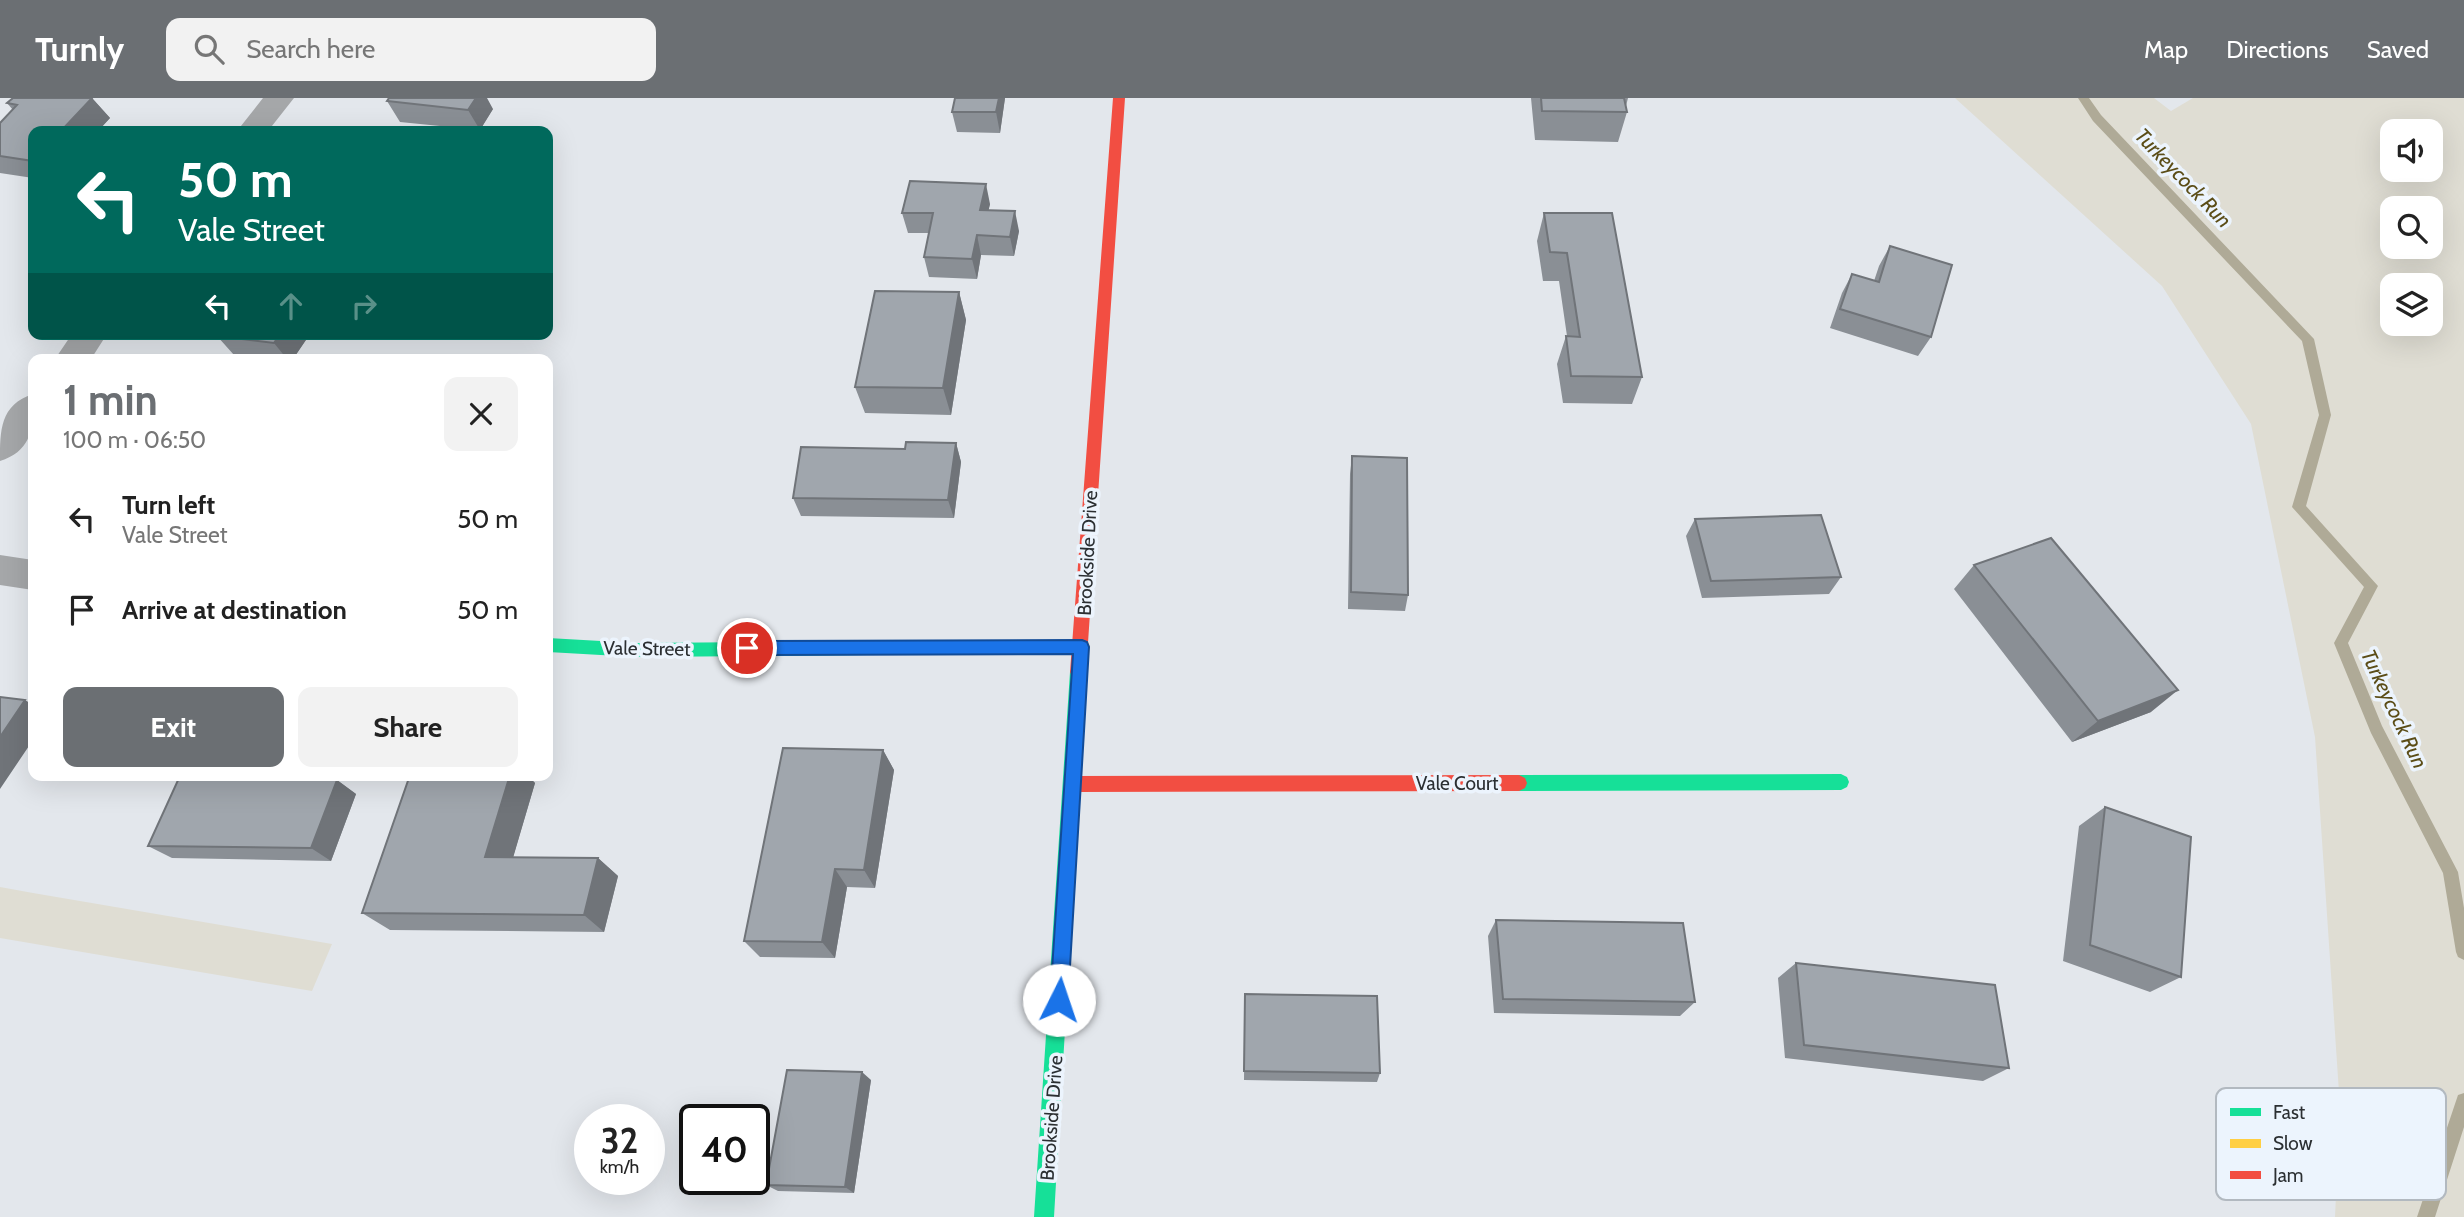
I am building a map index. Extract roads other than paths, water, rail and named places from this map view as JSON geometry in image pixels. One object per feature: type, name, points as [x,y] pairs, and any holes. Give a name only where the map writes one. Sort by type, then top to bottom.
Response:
[{"type":"street","points":[[256,126],[279,98]]},
{"type":"street","name":"Brookside Drive","points":[[1044,1217],[1074,784],[1093,443],[1112,227],[1119,98]]},
{"type":"street","points":[[76,354],[86,340]]},
{"type":"street","points":[[0,447],[28,413]]},
{"type":"street","points":[[0,570],[28,574]]},
{"type":"street","name":"Vale Street","points":[[553,645],[636,650],[1082,647]]},
{"type":"street","name":"Vale Court","points":[[1074,784],[1841,782]]},
{"type":"waterway","name":"Turkeycock Run","points":[[2083,98],[2097,118],[2308,339],[2325,415],[2299,507],[2371,586],[2341,643],[2376,728],[2450,872],[2464,952]]},
{"type":"waterway","name":"Turkeycock Run","points":[[2446,1156],[2464,1101]]},
{"type":"waterway","name":"Turkeycock Run","points":[[2426,1217],[2432,1200]]}]
